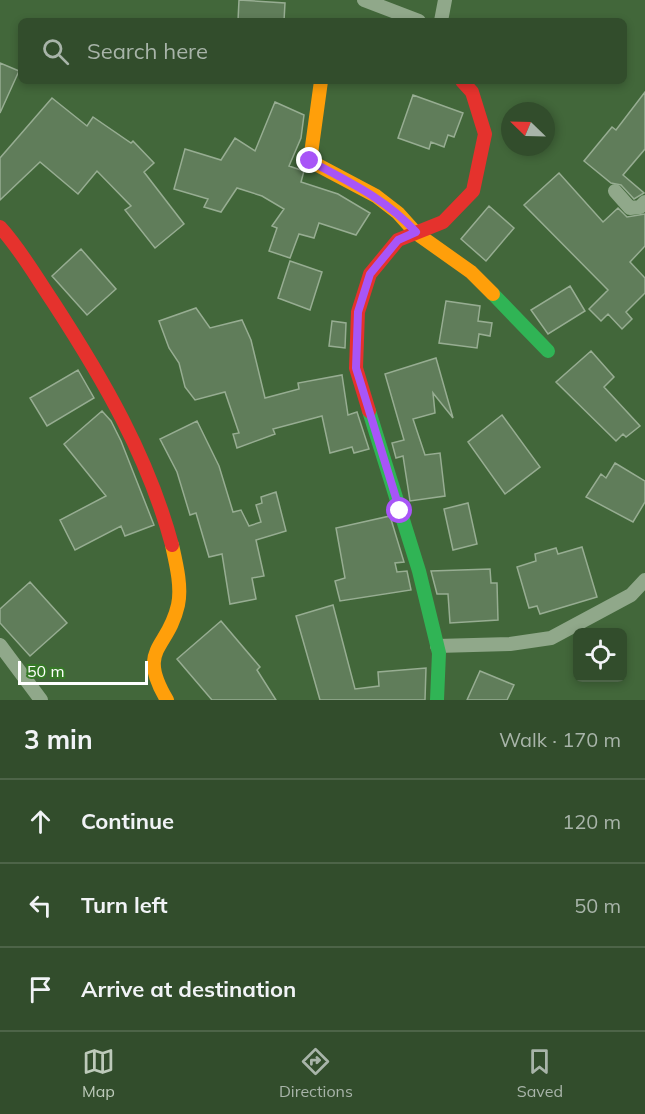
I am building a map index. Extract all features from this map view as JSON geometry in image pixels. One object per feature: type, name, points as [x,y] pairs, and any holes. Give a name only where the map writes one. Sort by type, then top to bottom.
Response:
[{"type":"street","points":[[364,0],[411,18]]},
{"type":"street","points":[[442,18],[446,0]]},
{"type":"street","points":[[321,84],[310,161],[376,196],[398,213],[416,232],[471,272],[548,351]]},
{"type":"street","points":[[437,700],[437,646],[419,571],[356,368],[358,312],[370,274],[398,240],[443,222],[473,191],[484,134],[472,93],[464,84]]},
{"type":"street","points":[[615,191],[630,208],[640,207],[645,202]]},
{"type":"street","points":[[0,227],[66,322],[115,402],[158,492],[179,589],[175,616],[151,665],[153,679],[168,700]]},
{"type":"street","points":[[437,646],[510,644],[552,638],[631,595],[645,580]]},
{"type":"street","points":[[0,645],[41,700]]},
{"type":"building","points":[[239,0],[285,3],[284,18],[238,18]]},
{"type":"building","points":[[0,63],[18,71],[18,73],[0,113]]},
{"type":"building","points":[[645,92],[645,149],[623,175],[644,193],[634,199],[621,185],[611,183],[584,161],[612,127],[616,130]]},
{"type":"building","points":[[413,95],[463,113],[454,137],[448,135],[444,147],[431,142],[429,149],[398,138]]},
{"type":"building","points":[[52,98],[87,126],[93,117],[131,143],[133,141],[154,163],[144,172],[184,224],[155,248],[125,210],[131,206],[97,171],[78,194],[40,162],[0,200],[0,158]]},
{"type":"building","points":[[275,102],[304,115],[301,138],[289,166],[304,171],[301,182],[338,194],[370,213],[356,235],[319,223],[314,238],[299,234],[290,258],[269,251],[277,228],[272,226],[284,209],[262,196],[237,188],[221,212],[204,207],[208,199],[174,189],[185,149],[221,160],[235,138],[255,151]]},
{"type":"building","points":[[559,173],[603,222],[618,208],[627,217],[645,214],[645,246],[630,262],[645,278],[645,293],[626,312],[632,319],[622,329],[608,314],[601,321],[589,309],[608,290],[524,205]]},
{"type":"building","points":[[489,206],[514,228],[486,261],[461,239]]},
{"type":"building","points":[[81,249],[116,289],[87,315],[52,276]]},
{"type":"building","points":[[290,261],[322,272],[310,310],[278,298]]},
{"type":"building","points":[[570,286],[585,311],[548,334],[531,310]]},
{"type":"building","points":[[446,301],[480,306],[478,321],[492,323],[490,336],[479,334],[477,348],[439,343]]},
{"type":"building","points":[[196,308],[210,328],[242,320],[251,340],[265,398],[299,389],[298,383],[342,375],[348,415],[357,412],[369,449],[354,453],[352,447],[330,453],[322,416],[273,429],[275,434],[237,448],[233,434],[239,433],[225,392],[195,400],[185,387],[179,363],[169,348],[159,321]]},
{"type":"building","points":[[332,321],[346,323],[345,348],[329,346]]},
{"type":"building","points":[[591,351],[614,377],[604,387],[640,426],[626,437],[623,434],[616,441],[556,382]]},
{"type":"building","points":[[436,358],[453,418],[433,393],[435,413],[413,419],[425,455],[440,453],[445,496],[410,501],[403,456],[396,458],[392,443],[404,440],[385,374]]},
{"type":"building","points":[[78,370],[94,398],[47,426],[30,398]]},
{"type":"building","points":[[102,411],[111,421],[121,441],[154,525],[125,536],[121,526],[75,550],[60,520],[106,496],[64,444]]},
{"type":"building","points":[[502,415],[540,467],[505,494],[468,442]]},
{"type":"building","points":[[197,421],[219,466],[233,512],[241,510],[249,526],[261,522],[256,505],[262,503],[261,497],[276,492],[286,531],[256,540],[264,576],[252,578],[256,599],[230,604],[222,554],[209,557],[196,513],[190,515],[177,472],[160,439]]},
{"type":"building","points":[[615,463],[645,481],[645,502],[633,522],[586,497],[601,474],[606,478]]},
{"type":"building","points":[[468,503],[477,544],[453,550],[444,509]]},
{"type":"building","points":[[390,516],[404,562],[395,563],[397,572],[407,571],[411,590],[340,601],[335,581],[345,578],[336,528]]},
{"type":"building","points":[[582,547],[597,597],[540,614],[537,606],[529,608],[517,567],[536,561],[535,554],[556,548],[558,554]]},
{"type":"building","points":[[490,569],[491,583],[497,583],[498,620],[450,623],[448,594],[437,594],[431,571]]},
{"type":"building","points":[[30,582],[67,623],[30,656],[0,623],[0,609]]},
{"type":"building","points":[[333,605],[355,689],[379,686],[378,672],[426,668],[425,700],[320,700],[296,616]]},
{"type":"building","points":[[221,621],[260,667],[257,670],[276,700],[212,700],[177,659]]},
{"type":"building","points":[[480,671],[514,685],[507,700],[467,700]]},
{"type":"traffic: fast","points":[[493,294],[548,351]]},
{"type":"traffic: fast","points":[[369,411],[419,571],[439,653],[437,700]]},
{"type":"traffic: slow","points":[[321,84],[310,161],[376,196],[398,213],[416,233],[471,272],[493,294]]},
{"type":"traffic: slow","points":[[167,700],[158,683],[154,670],[154,659],[168,632],[178,605],[179,583],[172,545]]},
{"type":"traffic: jam","points":[[369,411],[356,368],[358,312],[370,274],[398,240],[443,222],[473,191],[485,134],[472,92],[465,84]]},
{"type":"traffic: jam","points":[[0,227],[34,273],[106,389],[137,449],[162,512],[172,545]]},
{"type":"route","points":[[310,161],[376,196],[398,213],[416,232],[398,240],[370,274],[358,312],[356,368],[400,511]]}]
